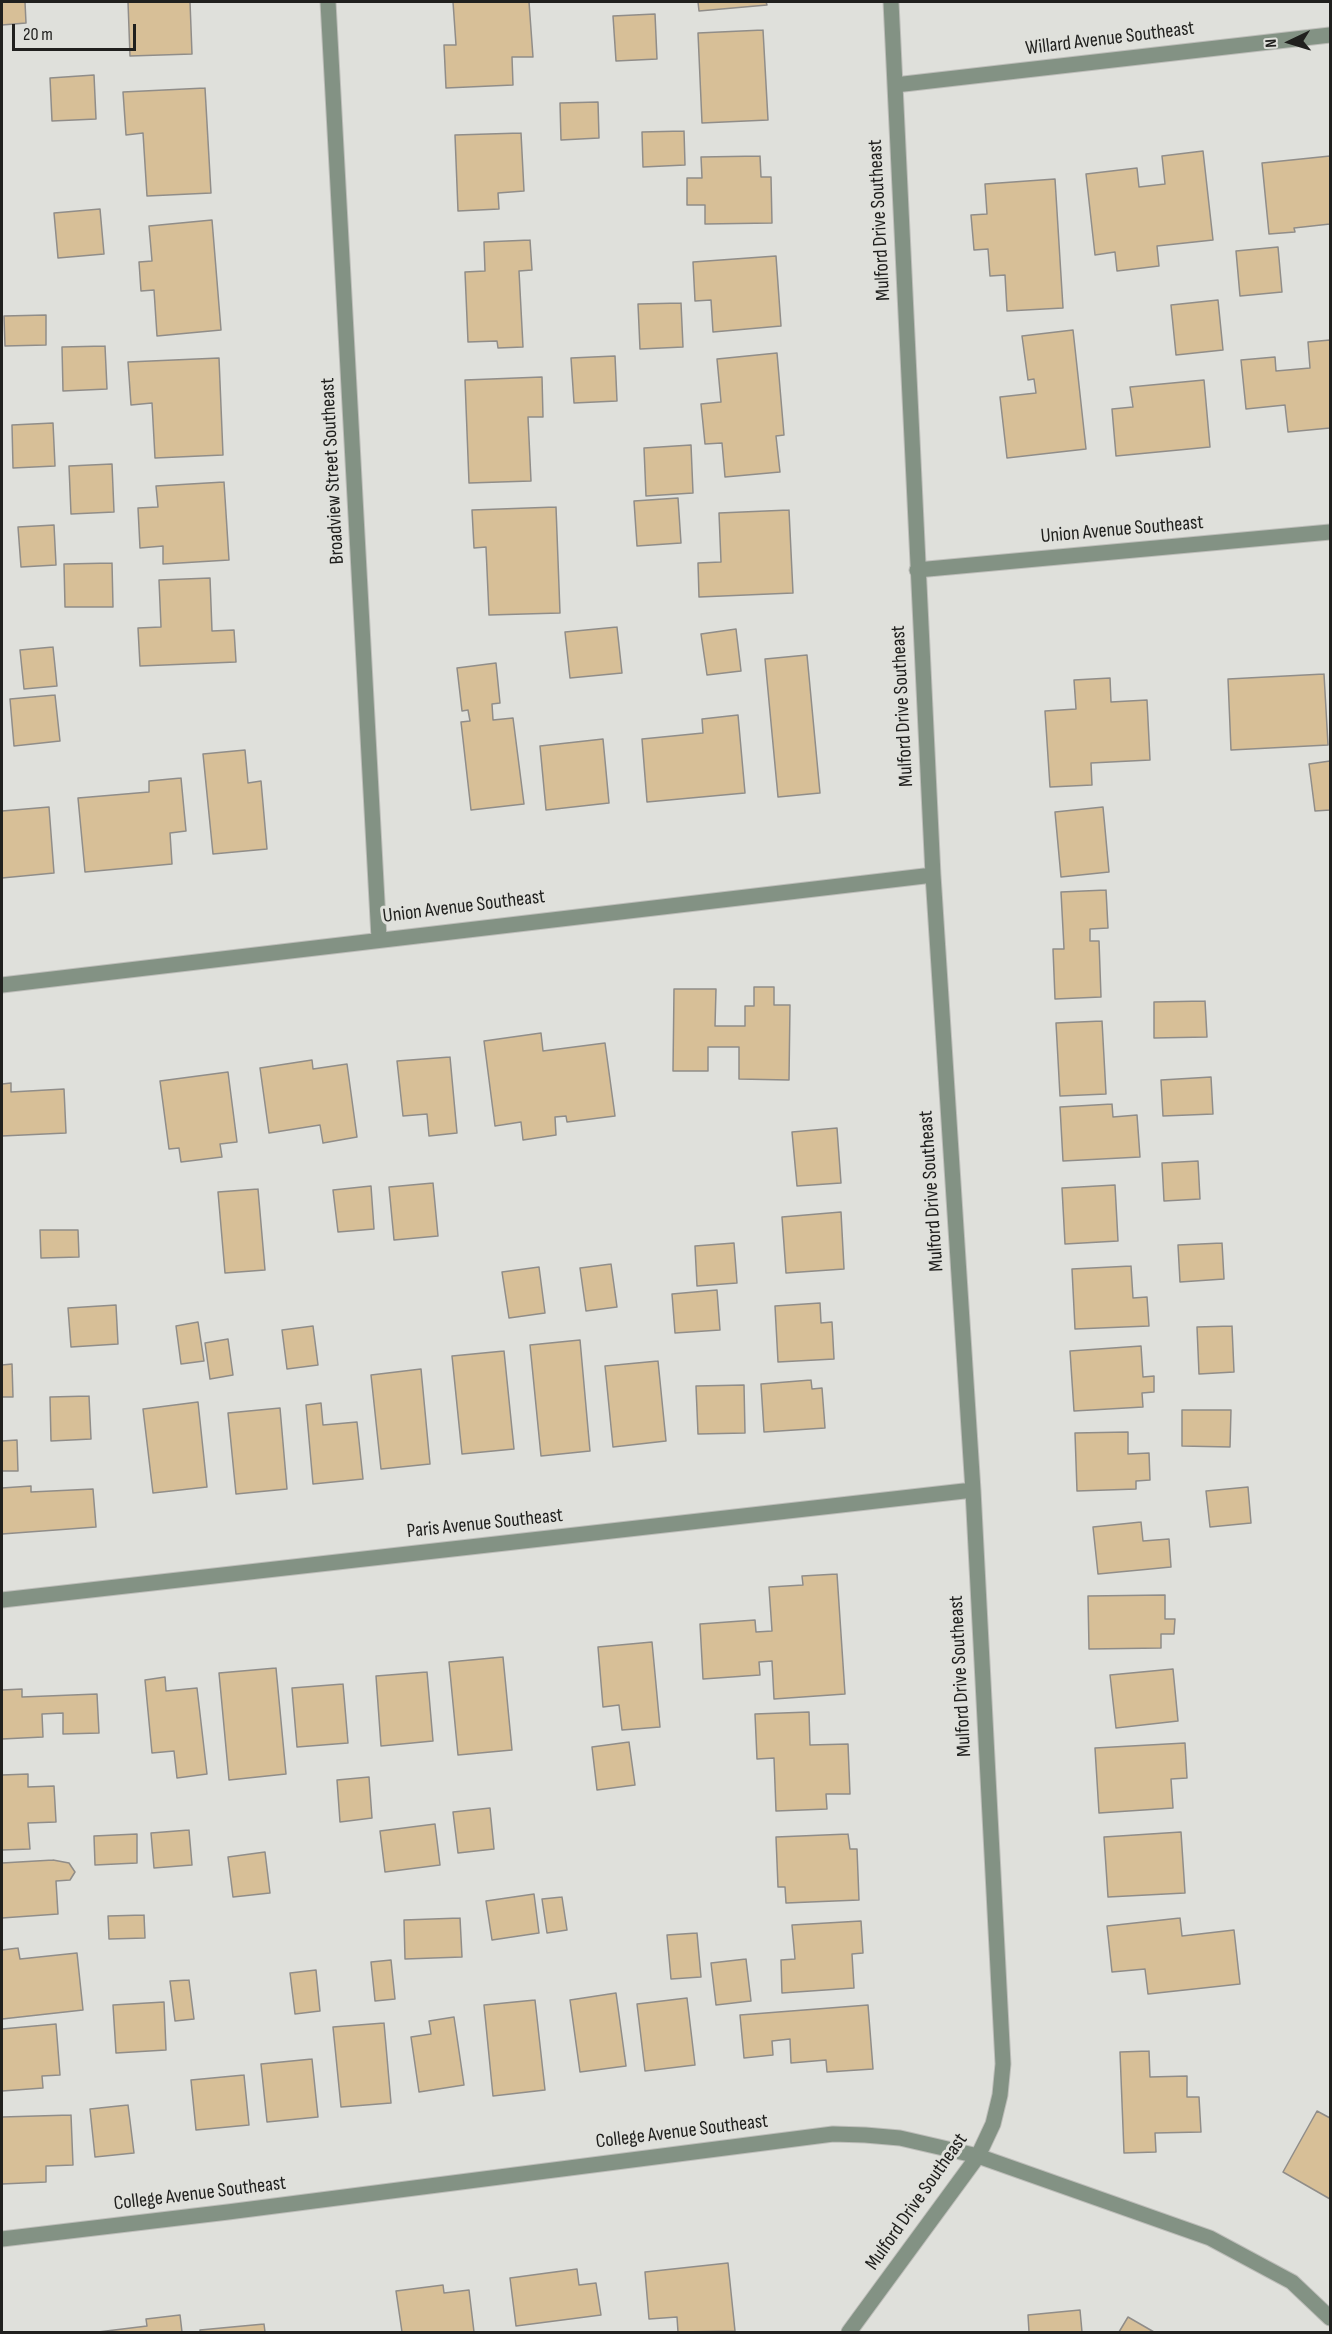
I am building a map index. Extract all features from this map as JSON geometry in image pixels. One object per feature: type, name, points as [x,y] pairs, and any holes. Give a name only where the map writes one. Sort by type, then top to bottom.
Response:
[{"type":"street","name":"Broadview Street Southeast","points":[[328,2],[379,938]]},
{"type":"street","name":"Mulford Drive Southeast","points":[[849,2332],[978,2156],[993,2124],[1000,2095],[1002,2064],[973,1490],[933,875],[891,2]]},
{"type":"street","name":"Willard Avenue Southeast","points":[[895,86],[1330,35]]},
{"type":"street","name":"Union Avenue Southeast","points":[[917,570],[1330,532]]},
{"type":"street","name":"Union Avenue Southeast","points":[[2,984],[379,938],[933,875]]},
{"type":"street","name":"Paris Avenue Southeast","points":[[2,1600],[973,1490]]},
{"type":"street","name":"College Avenue Southeast","points":[[2,2239],[240,2211],[832,2134],[900,2138],[978,2156],[1210,2238],[1292,2282],[1330,2318]]},
{"type":"building","points":[[2,2],[25,2],[26,23],[2,25]]},
{"type":"building","points":[[128,2],[190,2],[192,54],[130,56]]},
{"type":"building","points":[[453,2],[529,2],[533,57],[512,57],[513,85],[446,88],[444,45],[456,45]]},
{"type":"building","points":[[698,2],[766,2],[767,5],[699,11]]},
{"type":"building","points":[[655,14],[657,59],[616,61],[613,16]]},
{"type":"building","points":[[763,30],[768,120],[702,123],[698,33]]},
{"type":"building","points":[[94,75],[96,119],[52,121],[50,78]]},
{"type":"building","points":[[205,88],[211,193],[147,196],[143,133],[126,135],[123,92]]},
{"type":"building","points":[[598,102],[599,138],[561,140],[560,103]]},
{"type":"building","points":[[684,131],[685,165],[643,167],[642,132]]},
{"type":"building","points":[[521,133],[524,191],[498,193],[499,209],[458,211],[455,135]]},
{"type":"building","points":[[1203,151],[1213,240],[1157,246],[1159,266],[1117,271],[1115,252],[1095,255],[1086,174],[1137,168],[1139,187],[1165,184],[1162,156]]},
{"type":"building","points":[[760,156],[761,177],[771,177],[772,223],[705,224],[705,205],[687,205],[687,178],[702,178],[701,157]]},
{"type":"building","points":[[1330,156],[1330,224],[1294,228],[1295,232],[1269,234],[1262,163]]},
{"type":"building","points":[[1055,179],[1063,308],[1007,311],[1005,275],[990,276],[988,249],[974,250],[971,215],[987,214],[985,184]]},
{"type":"building","points":[[100,209],[104,254],[58,258],[54,213]]},
{"type":"building","points":[[212,220],[221,330],[157,336],[154,290],[141,291],[139,262],[152,261],[149,226]]},
{"type":"building","points":[[530,240],[532,270],[519,271],[523,347],[498,348],[497,341],[468,342],[465,272],[485,271],[484,242]]},
{"type":"building","points":[[1278,247],[1282,292],[1240,296],[1236,251]]},
{"type":"building","points":[[776,256],[781,326],[713,332],[711,300],[695,301],[693,262]]},
{"type":"building","points":[[1218,300],[1223,350],[1176,355],[1171,305]]},
{"type":"building","points":[[681,303],[683,347],[640,349],[638,304]]},
{"type":"building","points":[[46,315],[46,345],[5,346],[4,316]]},
{"type":"building","points":[[1073,330],[1086,449],[1007,458],[1000,397],[1036,393],[1034,379],[1028,380],[1022,336]]},
{"type":"building","points":[[1330,340],[1330,428],[1288,432],[1285,405],[1246,409],[1241,360],[1275,357],[1276,371],[1310,368],[1308,342]]},
{"type":"building","points":[[105,346],[107,389],[63,391],[62,347]]},
{"type":"building","points":[[777,353],[784,435],[776,436],[780,472],[725,477],[722,443],[705,444],[701,404],[721,402],[717,359]]},
{"type":"building","points":[[615,356],[617,401],[574,403],[571,358]]},
{"type":"building","points":[[219,358],[223,455],[155,458],[152,403],[131,405],[128,362]]},
{"type":"building","points":[[542,377],[543,417],[528,417],[531,481],[469,483],[465,380]]},
{"type":"building","points":[[1204,380],[1210,447],[1116,456],[1112,409],[1133,407],[1130,387]]},
{"type":"building","points":[[53,423],[55,466],[13,468],[12,425]]},
{"type":"building","points":[[691,445],[693,493],[646,496],[644,448]]},
{"type":"building","points":[[112,464],[114,512],[71,514],[69,466]]},
{"type":"building","points":[[224,482],[229,560],[163,564],[163,546],[140,548],[138,508],[158,507],[156,486]]},
{"type":"building","points":[[678,498],[681,543],[637,546],[634,501]]},
{"type":"building","points":[[556,507],[560,613],[489,615],[486,547],[474,548],[472,510]]},
{"type":"building","points":[[789,510],[793,593],[699,597],[698,563],[721,562],[719,513]]},
{"type":"building","points":[[54,525],[56,565],[21,567],[18,527]]},
{"type":"building","points":[[112,563],[113,607],[65,607],[64,564]]},
{"type":"building","points":[[210,578],[212,631],[234,630],[236,662],[140,666],[138,628],[161,627],[159,580]]},
{"type":"building","points":[[617,627],[622,673],[570,678],[565,632]]},
{"type":"building","points":[[736,629],[741,671],[707,675],[701,634]]},
{"type":"building","points":[[53,647],[57,686],[24,689],[20,650]]},
{"type":"building","points":[[807,655],[820,793],[778,797],[765,659]]},
{"type":"building","points":[[496,663],[500,703],[492,704],[493,720],[513,718],[524,804],[471,810],[461,722],[470,721],[468,710],[462,711],[457,668]]},
{"type":"building","points":[[1324,674],[1328,745],[1231,750],[1228,679]]},
{"type":"building","points":[[1110,678],[1111,702],[1147,700],[1150,760],[1091,763],[1092,785],[1050,787],[1045,711],[1076,709],[1074,680]]},
{"type":"building","points":[[55,695],[60,741],[14,746],[10,699]]},
{"type":"building","points":[[738,715],[745,793],[647,802],[642,739],[703,733],[702,719]]},
{"type":"building","points":[[603,739],[609,803],[546,810],[540,746]]},
{"type":"building","points":[[245,750],[248,783],[261,781],[267,849],[213,854],[203,754]]},
{"type":"building","points":[[1330,761],[1330,810],[1315,811],[1309,764]]},
{"type":"building","points":[[181,778],[186,831],[170,833],[172,864],[85,872],[78,798],[149,792],[149,781]]},
{"type":"building","points":[[49,807],[54,873],[2,878],[2,811]]},
{"type":"building","points":[[1103,807],[1109,872],[1061,877],[1055,812]]},
{"type":"building","points":[[1106,890],[1108,928],[1090,929],[1090,941],[1099,941],[1101,997],[1055,999],[1053,949],[1064,949],[1061,892]]},
{"type":"building","points":[[754,987],[774,987],[774,1005],[790,1005],[789,1080],[739,1079],[739,1047],[708,1047],[708,1071],[673,1071],[674,989],[716,989],[715,1026],[745,1026],[745,1006],[754,1006]]},
{"type":"building","points":[[1205,1001],[1207,1037],[1154,1038],[1154,1002]]},
{"type":"building","points":[[1102,1021],[1106,1094],[1060,1096],[1056,1023]]},
{"type":"building","points":[[541,1033],[543,1051],[605,1043],[615,1116],[567,1122],[566,1116],[555,1117],[556,1135],[523,1140],[521,1122],[495,1126],[484,1041]]},
{"type":"building","points":[[450,1057],[457,1133],[429,1136],[427,1114],[403,1116],[397,1061]]},
{"type":"building","points":[[312,1060],[313,1069],[347,1064],[357,1137],[323,1143],[320,1125],[269,1133],[260,1068]]},
{"type":"building","points":[[228,1072],[237,1142],[220,1144],[222,1157],[181,1162],[179,1148],[169,1149],[160,1081]]},
{"type":"building","points":[[1211,1077],[1213,1114],[1163,1116],[1161,1080]]},
{"type":"building","points":[[11,1083],[11,1092],[64,1089],[66,1133],[2,1136],[2,1084]]},
{"type":"building","points":[[1112,1104],[1113,1117],[1137,1115],[1140,1157],[1063,1161],[1060,1107]]},
{"type":"building","points":[[837,1128],[841,1183],[797,1186],[792,1132]]},
{"type":"building","points":[[1198,1161],[1200,1199],[1164,1201],[1162,1163]]},
{"type":"building","points":[[433,1183],[438,1236],[394,1240],[389,1187]]},
{"type":"building","points":[[1115,1185],[1118,1241],[1065,1244],[1062,1188]]},
{"type":"building","points":[[371,1186],[374,1229],[338,1232],[333,1190]]},
{"type":"building","points":[[258,1189],[265,1270],[225,1273],[218,1192]]},
{"type":"building","points":[[841,1212],[844,1269],[786,1273],[782,1217]]},
{"type":"building","points":[[40,1230],[78,1230],[79,1257],[41,1258]]},
{"type":"building","points":[[734,1243],[737,1283],[697,1286],[695,1246]]},
{"type":"building","points":[[1222,1243],[1224,1279],[1180,1282],[1178,1245]]},
{"type":"building","points":[[611,1264],[617,1307],[586,1311],[580,1268]]},
{"type":"building","points":[[1131,1266],[1133,1298],[1147,1297],[1149,1326],[1075,1329],[1072,1269]]},
{"type":"building","points":[[539,1267],[545,1313],[509,1318],[502,1272]]},
{"type":"building","points":[[717,1290],[720,1330],[675,1333],[672,1294]]},
{"type":"building","points":[[820,1303],[821,1323],[832,1322],[834,1359],[778,1362],[775,1306]]},
{"type":"building","points":[[116,1305],[118,1344],[71,1347],[68,1308]]},
{"type":"building","points":[[198,1322],[204,1361],[181,1364],[176,1326]]},
{"type":"building","points":[[313,1326],[318,1365],[287,1369],[282,1330]]},
{"type":"building","points":[[1232,1326],[1234,1372],[1199,1374],[1197,1327]]},
{"type":"building","points":[[228,1339],[233,1375],[210,1379],[205,1343]]},
{"type":"building","points":[[580,1340],[590,1451],[541,1456],[530,1345]]},
{"type":"building","points":[[1141,1346],[1143,1377],[1154,1376],[1154,1392],[1142,1393],[1143,1407],[1074,1411],[1070,1351]]},
{"type":"building","points":[[504,1351],[514,1449],[462,1454],[452,1356]]},
{"type":"building","points":[[658,1361],[666,1441],[613,1447],[605,1366]]},
{"type":"building","points":[[12,1364],[13,1397],[2,1397],[2,1365]]},
{"type":"building","points":[[421,1369],[430,1464],[381,1469],[371,1375]]},
{"type":"building","points":[[811,1380],[812,1389],[822,1388],[825,1428],[764,1432],[761,1384]]},
{"type":"building","points":[[744,1385],[745,1433],[698,1434],[696,1386]]},
{"type":"building","points":[[89,1396],[91,1439],[51,1441],[50,1397]]},
{"type":"building","points":[[198,1402],[207,1487],[153,1493],[143,1409]]},
{"type":"building","points":[[321,1403],[323,1425],[357,1422],[363,1479],[313,1484],[306,1405]]},
{"type":"building","points":[[280,1408],[287,1489],[236,1494],[228,1413]]},
{"type":"building","points":[[1182,1410],[1231,1410],[1230,1447],[1182,1446]]},
{"type":"building","points":[[1128,1432],[1128,1454],[1149,1453],[1150,1480],[1136,1481],[1136,1489],[1077,1491],[1075,1433]]},
{"type":"building","points":[[17,1440],[18,1471],[2,1471],[2,1441]]},
{"type":"building","points":[[31,1486],[31,1492],[93,1489],[96,1527],[2,1534],[2,1488]]},
{"type":"building","points":[[1248,1487],[1251,1523],[1210,1527],[1206,1491]]},
{"type":"building","points":[[1141,1522],[1143,1541],[1169,1539],[1171,1567],[1098,1574],[1093,1527]]},
{"type":"building","points":[[837,1574],[845,1694],[774,1699],[772,1661],[759,1662],[760,1675],[703,1679],[700,1624],[755,1620],[756,1632],[772,1631],[769,1587],[803,1585],[802,1576]]},
{"type":"building","points":[[1165,1595],[1165,1619],[1175,1619],[1174,1634],[1161,1634],[1161,1648],[1089,1649],[1088,1596]]},
{"type":"building","points":[[652,1642],[660,1727],[622,1730],[619,1705],[603,1707],[598,1647]]},
{"type":"building","points":[[503,1657],[512,1750],[458,1755],[449,1662]]},
{"type":"building","points":[[276,1668],[286,1774],[229,1780],[219,1673]]},
{"type":"building","points":[[1173,1669],[1178,1721],[1116,1728],[1110,1675]]},
{"type":"building","points":[[427,1672],[433,1741],[381,1746],[376,1676]]},
{"type":"building","points":[[165,1677],[166,1691],[197,1688],[207,1774],[177,1778],[174,1751],[152,1753],[145,1680]]},
{"type":"building","points":[[343,1684],[348,1743],[297,1747],[292,1688]]},
{"type":"building","points":[[22,1689],[22,1697],[97,1694],[99,1733],[63,1734],[63,1713],[42,1714],[43,1737],[2,1739],[2,1690]]},
{"type":"building","points":[[809,1712],[810,1745],[848,1744],[850,1794],[826,1794],[827,1809],[776,1811],[774,1758],[757,1759],[755,1714]]},
{"type":"building","points":[[629,1742],[635,1785],[597,1790],[592,1747]]},
{"type":"building","points":[[1185,1743],[1187,1778],[1171,1779],[1173,1808],[1099,1813],[1095,1748]]},
{"type":"building","points":[[28,1774],[28,1787],[54,1786],[56,1822],[28,1823],[30,1849],[2,1850],[2,1775]]},
{"type":"building","points":[[369,1777],[372,1818],[340,1822],[337,1780]]},
{"type":"building","points":[[490,1808],[494,1849],[458,1853],[453,1812]]},
{"type":"building","points":[[435,1824],[440,1865],[385,1872],[380,1831]]},
{"type":"building","points":[[189,1830],[192,1865],[154,1868],[151,1833]]},
{"type":"building","points":[[1181,1832],[1185,1893],[1108,1897],[1104,1837]]},
{"type":"building","points":[[137,1834],[137,1863],[95,1865],[94,1836]]},
{"type":"building","points":[[848,1834],[850,1849],[857,1849],[859,1900],[786,1903],[785,1887],[778,1887],[776,1837]]},
{"type":"building","points":[[265,1852],[270,1893],[233,1897],[228,1857]]},
{"type":"building","points":[[53,1860],[69,1863],[75,1872],[70,1880],[56,1881],[58,1914],[2,1918],[2,1863]]},
{"type":"building","points":[[534,1894],[539,1933],[492,1940],[486,1901]]},
{"type":"building","points":[[562,1897],[567,1930],[547,1933],[542,1899]]},
{"type":"building","points":[[144,1915],[145,1938],[109,1939],[108,1916]]},
{"type":"building","points":[[460,1918],[462,1957],[405,1959],[404,1920]]},
{"type":"building","points":[[1180,1918],[1182,1936],[1234,1930],[1240,1984],[1148,1994],[1145,1969],[1112,1972],[1107,1926]]},
{"type":"building","points":[[861,1921],[863,1953],[852,1954],[854,1988],[782,1993],[781,1960],[795,1959],[792,1925]]},
{"type":"building","points":[[697,1933],[701,1977],[671,1979],[667,1935]]},
{"type":"building","points":[[18,1948],[20,1959],[77,1953],[83,2010],[2,2019],[2,1950]]},
{"type":"building","points":[[746,1959],[751,2001],[716,2005],[711,1963]]},
{"type":"building","points":[[391,1960],[395,1999],[375,2001],[371,1962]]},
{"type":"building","points":[[316,1970],[320,2011],[295,2014],[290,1973]]},
{"type":"building","points":[[189,1980],[194,2019],[175,2021],[170,1981]]},
{"type":"building","points":[[616,1993],[626,2066],[580,2072],[570,2000]]},
{"type":"building","points":[[687,1998],[695,2065],[645,2071],[637,2004]]},
{"type":"building","points":[[535,2000],[545,2090],[493,2096],[484,2005]]},
{"type":"building","points":[[164,2002],[166,2050],[116,2053],[113,2005]]},
{"type":"building","points":[[868,2005],[873,2069],[827,2072],[826,2060],[791,2063],[790,2039],[772,2041],[773,2055],[744,2058],[740,2015]]},
{"type":"building","points":[[454,2017],[464,2085],[419,2092],[411,2037],[431,2034],[429,2021]]},
{"type":"building","points":[[384,2023],[391,2103],[341,2107],[333,2027]]},
{"type":"building","points":[[56,2024],[60,2075],[42,2076],[43,2088],[2,2091],[2,2029]]},
{"type":"building","points":[[1149,2051],[1150,2077],[1187,2076],[1187,2097],[1199,2097],[1201,2132],[1155,2133],[1156,2152],[1124,2153],[1120,2052]]},
{"type":"building","points":[[312,2059],[318,2117],[267,2122],[261,2064]]},
{"type":"building","points":[[244,2075],[249,2125],[196,2130],[191,2080]]},
{"type":"building","points":[[128,2105],[134,2153],[95,2157],[90,2109]]},
{"type":"building","points":[[1317,2111],[1330,2118],[1330,2199],[1283,2172]]},
{"type":"building","points":[[71,2115],[73,2165],[46,2166],[46,2182],[2,2184],[2,2117]]},
{"type":"building","points":[[728,2263],[735,2331],[678,2332],[677,2317],[649,2319],[645,2272]]},
{"type":"building","points":[[577,2269],[579,2285],[596,2283],[601,2315],[516,2326],[510,2278]]},
{"type":"building","points":[[443,2285],[444,2293],[469,2290],[474,2332],[402,2332],[396,2291]]},
{"type":"building","points":[[1080,2310],[1082,2332],[1029,2332],[1028,2315]]},
{"type":"building","points":[[180,2315],[182,2332],[98,2332],[147,2326],[146,2319]]},
{"type":"building","points":[[1128,2317],[1154,2332],[1119,2332]]},
{"type":"building","points":[[264,2324],[265,2332],[200,2332],[200,2330]]}]
